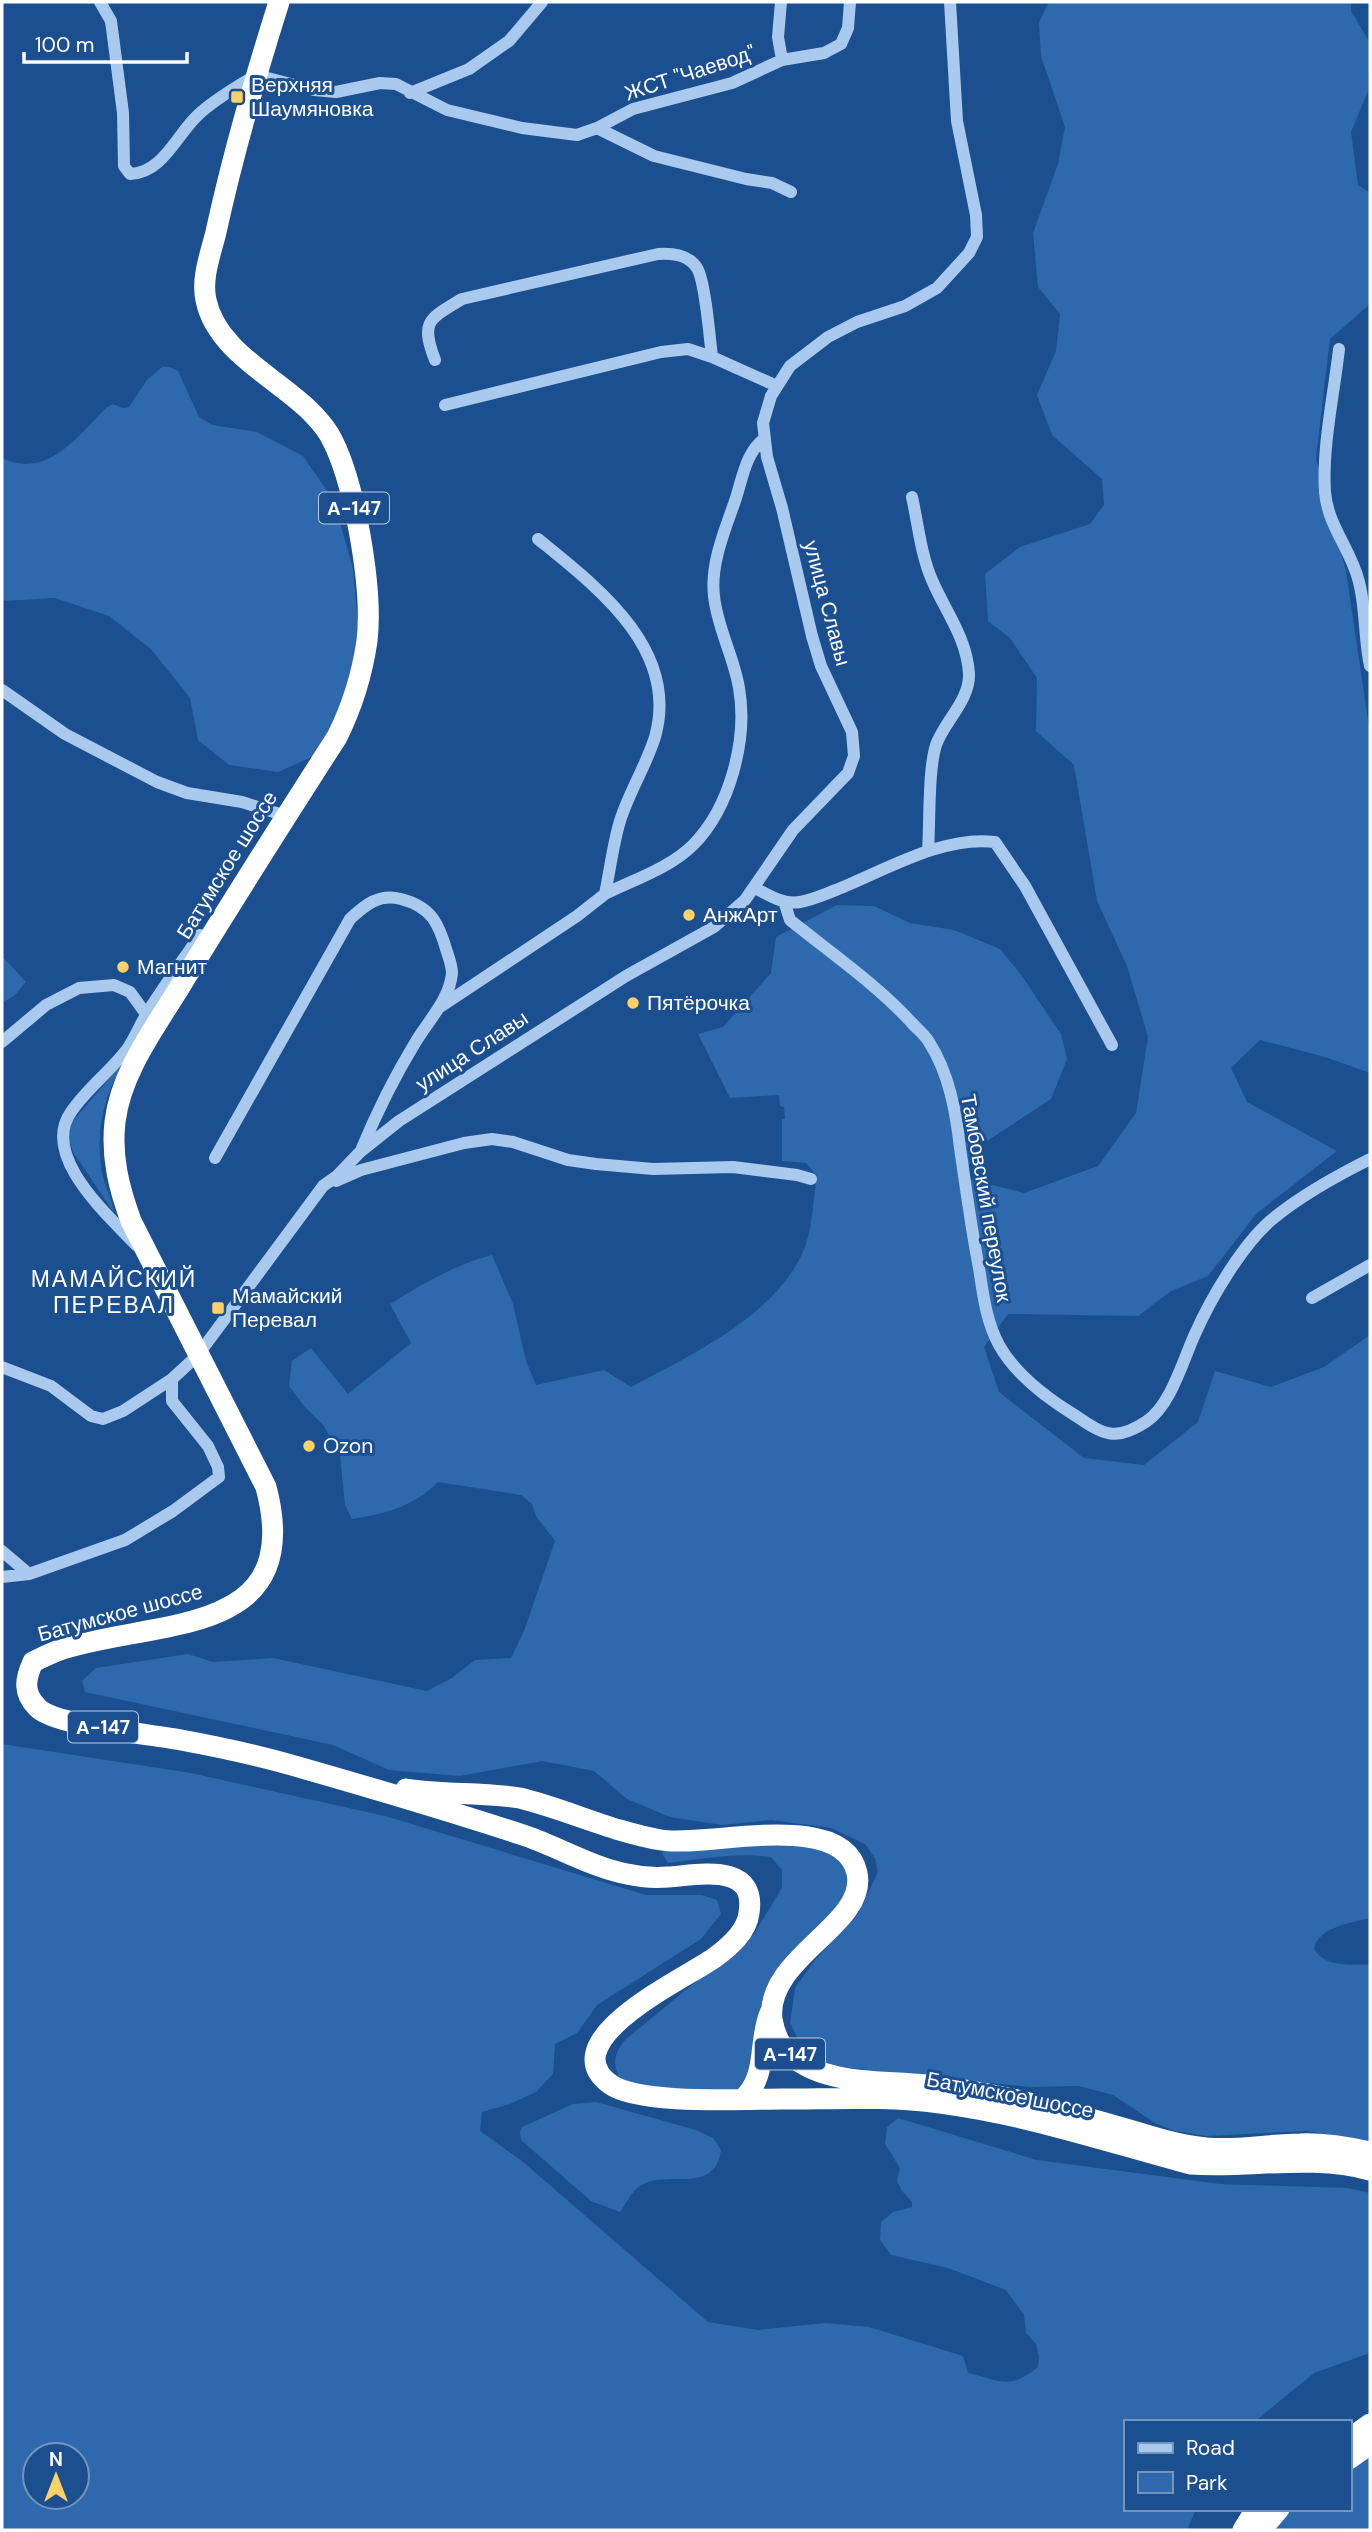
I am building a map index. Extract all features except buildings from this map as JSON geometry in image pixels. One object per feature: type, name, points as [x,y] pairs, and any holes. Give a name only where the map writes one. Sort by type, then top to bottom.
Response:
[{"type":"highway","name":"Батумское шоссе","points":[[279,2],[256,75],[219,216],[206,278],[206,299],[214,320],[230,345],[310,411],[328,433],[341,460],[359,527],[367,595],[367,640],[350,710],[337,737],[135,1061],[115,1120],[113,1156],[131,1221],[266,1487],[272,1510],[274,1536],[267,1567],[248,1592],[230,1608],[182,1625],[57,1651],[33,1662],[26,1678],[27,1693],[39,1711],[65,1721],[209,1745],[315,1772],[545,1843],[621,1874],[663,1877],[719,1873],[732,1877],[746,1888],[750,1901],[746,1927],[740,1936],[717,1956],[660,1991],[614,2024],[602,2039],[596,2054],[600,2075],[612,2086],[628,2093],[682,2098],[891,2099],[938,2102],[1012,2116],[1191,2164],[1220,2166],[1295,2161],[1323,2162],[1370,2170]]},
{"type":"highway","name":"Батумское шоссе","points":[[315,1772],[436,1794],[502,1795],[541,1803],[645,1837],[667,1841],[791,1836],[815,1838],[837,1846],[850,1858],[857,1872],[858,1885],[853,1899],[825,1933],[782,1977],[774,1992],[772,2009],[776,2034],[783,2048],[811,2069],[842,2078],[966,2090],[1057,2110],[1183,2145],[1240,2148],[1322,2144],[1370,2152]]},
{"type":"highway","points":[[489,1825],[485,1816],[487,1806],[492,1799],[502,1795]]},
{"type":"highway","points":[[743,2098],[753,2089],[761,2065],[765,2025],[772,2009]]},
{"type":"highway","points":[[1351,2438],[1370,2424]]},
{"type":"highway","points":[[1351,2458],[1370,2444]]},
{"type":"highway","points":[[1243,2530],[1255,2511]]},
{"type":"highway","points":[[1261,2530],[1277,2511]]},
{"type":"street","points":[[100,2],[111,21],[123,113],[124,166],[130,174],[138,174],[151,168],[170,150],[196,116],[256,75],[314,90],[336,92],[380,83],[396,84],[410,93],[468,69],[509,41],[542,2]]},
{"type":"street","points":[[781,2],[778,37],[782,60],[824,53],[841,44],[848,29],[850,2]]},
{"type":"street","name":"улица Славы","points":[[2,1367],[51,1386],[91,1416],[103,1419],[123,1411],[172,1379],[198,1354],[323,1186],[337,1176],[360,1152],[399,1121],[499,1056],[626,976],[714,927],[755,888],[793,830],[848,773],[855,749],[849,723],[821,666],[812,636],[767,457],[763,423],[771,396],[790,366],[828,337],[857,322],[905,306],[937,288],[970,253],[977,237],[976,215],[957,121],[950,2]]},
{"type":"street","name":"ЖСТ \"Чаевод\"","points":[[410,93],[447,110],[522,128],[577,135],[633,109],[732,83],[782,60]]},
{"type":"street","points":[[597,128],[654,156],[772,183],[791,192]]},
{"type":"street","points":[[435,360],[427,340],[428,325],[437,314],[462,299],[657,254],[673,253],[687,258],[698,269],[712,357]]},
{"type":"street","points":[[1339,348],[1325,471],[1325,494],[1330,520],[1348,550],[1360,582],[1370,667]]},
{"type":"street","points":[[445,405],[661,352],[688,349],[777,386]]},
{"type":"street","points":[[440,1007],[577,916],[605,894],[662,866],[691,847],[709,825],[732,778],[740,750],[742,721],[735,671],[714,595],[717,557],[751,452],[765,438]]},
{"type":"street","points":[[912,498],[931,579],[956,624],[969,674],[958,709],[935,751],[928,851]]},
{"type":"street","points":[[537,539],[592,583],[631,625],[650,659],[658,688],[659,713],[655,737],[620,821],[605,894]]},
{"type":"street","points":[[2,690],[65,734],[157,782],[187,793],[242,802],[286,816]]},
{"type":"street","points":[[755,888],[784,901],[799,903],[928,851],[967,843],[995,842],[1025,886],[1112,1045]]},
{"type":"street","points":[[215,1158],[350,919],[364,906],[381,897],[401,899],[426,909],[440,927],[452,974],[440,1007],[415,1043],[374,1118],[360,1152]]},
{"type":"street","name":"Тамбовский переулок","points":[[784,901],[790,920],[895,1004],[929,1041],[956,1111],[970,1220],[987,1318],[999,1346],[1018,1371],[1064,1409],[1100,1432],[1113,1435],[1125,1433],[1150,1420],[1175,1386],[1213,1299],[1242,1254],[1274,1218],[1344,1172],[1370,1159]]},
{"type":"street","points":[[151,1261],[97,1204],[78,1178],[64,1153],[64,1124],[71,1111],[127,1050],[146,1014],[212,918],[223,916]]},
{"type":"street","points":[[2,1042],[46,1005],[79,988],[114,985],[130,992],[146,1014]]},
{"type":"street","points":[[323,1186],[361,1170],[464,1143],[492,1139],[513,1142],[568,1160],[596,1164],[653,1168],[733,1167],[797,1175],[811,1180]]},
{"type":"street","points":[[1312,1298],[1370,1265]]},
{"type":"street","points":[[2,1577],[29,1574],[125,1540],[173,1511],[219,1477],[218,1467],[208,1446],[172,1401],[172,1379]]},
{"type":"street","points":[[2,1551],[29,1574]]},
{"type":"green space","points":[[1049,2],[1351,2],[1351,11],[1370,43],[1368,91],[1351,132],[1358,185],[1370,193],[1370,304],[1330,339],[1316,458],[1346,571],[1370,734],[1370,1073],[1325,1057],[1260,1040],[1231,1068],[1247,1102],[1337,1151],[1257,1213],[1208,1276],[1171,1291],[1138,1316],[1008,1314],[984,1347],[999,1392],[1084,1458],[1144,1465],[1198,1422],[1215,1371],[1271,1387],[1324,1367],[1370,1335],[1370,1918],[1328,1931],[1314,1949],[1332,1962],[1370,1965],[1370,2141],[1306,2131],[1207,2136],[1175,2131],[1155,2123],[1113,2095],[1079,2086],[1030,2087],[832,2066],[816,2059],[799,2041],[790,2023],[795,1988],[815,1960],[858,1914],[878,1872],[875,1858],[865,1844],[831,1828],[771,1820],[722,1825],[670,1817],[627,1799],[594,1771],[542,1761],[460,1776],[389,1770],[333,1745],[85,1692],[82,1681],[96,1668],[188,1654],[213,1662],[273,1658],[427,1691],[452,1678],[475,1660],[511,1658],[524,1631],[555,1541],[536,1516],[532,1504],[521,1495],[438,1482],[419,1497],[398,1508],[352,1519],[345,1505],[340,1456],[324,1426],[289,1386],[292,1361],[311,1348],[348,1394],[411,1343],[390,1304],[452,1269],[492,1255],[513,1304],[526,1361],[536,1385],[604,1370],[631,1387],[706,1346],[756,1311],[777,1291],[794,1269],[806,1244],[817,1176],[806,1163],[782,1161],[782,1119],[785,1119],[779,1095],[730,1098],[698,1034],[723,1027],[771,973],[776,937],[837,905],[874,906],[910,923],[954,930],[1000,949],[1022,976],[1061,1034],[1067,1059],[1051,1099],[984,1143],[961,1177],[1024,1193],[1098,1166],[1136,1113],[1148,1037],[1127,966],[1097,901],[1074,765],[1036,731],[1037,678],[1010,638],[988,621],[985,574],[1020,547],[1090,524],[1104,505],[1102,479],[1052,435],[1037,395],[1056,351],[1060,314],[1038,287],[1033,233],[1058,164],[1065,127],[1041,56],[1039,22]]},
{"type":"green space","points":[[162,367],[178,371],[199,417],[212,425],[257,432],[303,456],[334,501],[353,569],[359,635],[347,699],[316,755],[278,772],[229,765],[198,740],[190,698],[151,649],[109,616],[55,598],[2,601],[2,458],[18,463],[33,463],[60,452],[106,408],[113,404],[129,407],[147,380]]},
{"type":"green space","points":[[2,956],[26,982],[15,995],[2,1003]]},
{"type":"green space","points":[[127,1058],[106,1100],[100,1130],[100,1161],[114,1213],[73,1152],[68,1136],[72,1122]]},
{"type":"green space","points":[[2,1744],[191,1773],[385,1816],[646,1895],[702,1895],[717,1900],[721,1914],[701,1939],[597,2005],[577,2033],[555,2044],[553,2074],[536,2092],[510,2104],[482,2112],[480,2131],[522,2161],[708,2322],[758,2330],[825,2323],[869,2327],[963,2356],[968,2373],[997,2381],[1020,2379],[1038,2367],[1036,2344],[1026,2333],[1024,2315],[1006,2290],[948,2268],[891,2255],[880,2240],[881,2222],[893,2212],[912,2207],[912,2202],[897,2181],[900,2168],[885,2144],[887,2127],[898,2118],[1037,2160],[1220,2184],[1348,2188],[1370,2193],[1370,2353],[1314,2373],[1256,2420],[1124,2420],[1124,2511],[1195,2511],[1187,2530],[2,2530]]},
{"type":"green space","points":[[725,1842],[821,1846],[846,1864],[850,1892],[757,2022],[746,2080],[740,2088],[720,2094],[636,2085],[619,2077],[616,2057],[622,2044],[754,1934],[782,1888],[782,1870],[771,1857],[732,1856],[668,1863],[662,1853],[664,1850]]},
{"type":"green space","points":[[596,2102],[696,2130],[713,2138],[721,2150],[716,2165],[709,2173],[698,2178],[647,2182],[636,2189],[620,2212],[591,2201],[521,2140],[520,2132],[522,2127],[573,2104]]},
{"type":"green space","points":[[1370,2452],[1370,2530],[1272,2530],[1280,2516],[1287,2511],[1351,2511],[1351,2466]]},
{"type":"place","name":"Верхняя Шаумяновка","points":[[237,97]]},
{"type":"place","name":"АнжАрт","points":[[689,915]]},
{"type":"place","name":"Магнит","points":[[123,967]]},
{"type":"place","name":"Пятёрочка","points":[[633,1003]]},
{"type":"place","name":"Мамайский Перевал","points":[[218,1308]]},
{"type":"place","name":"Ozon","points":[[309,1446]]},
{"type":"district","name":"МАМАЙСКИЙ ПЕРЕВАЛ","points":[[114,1292]]}]
